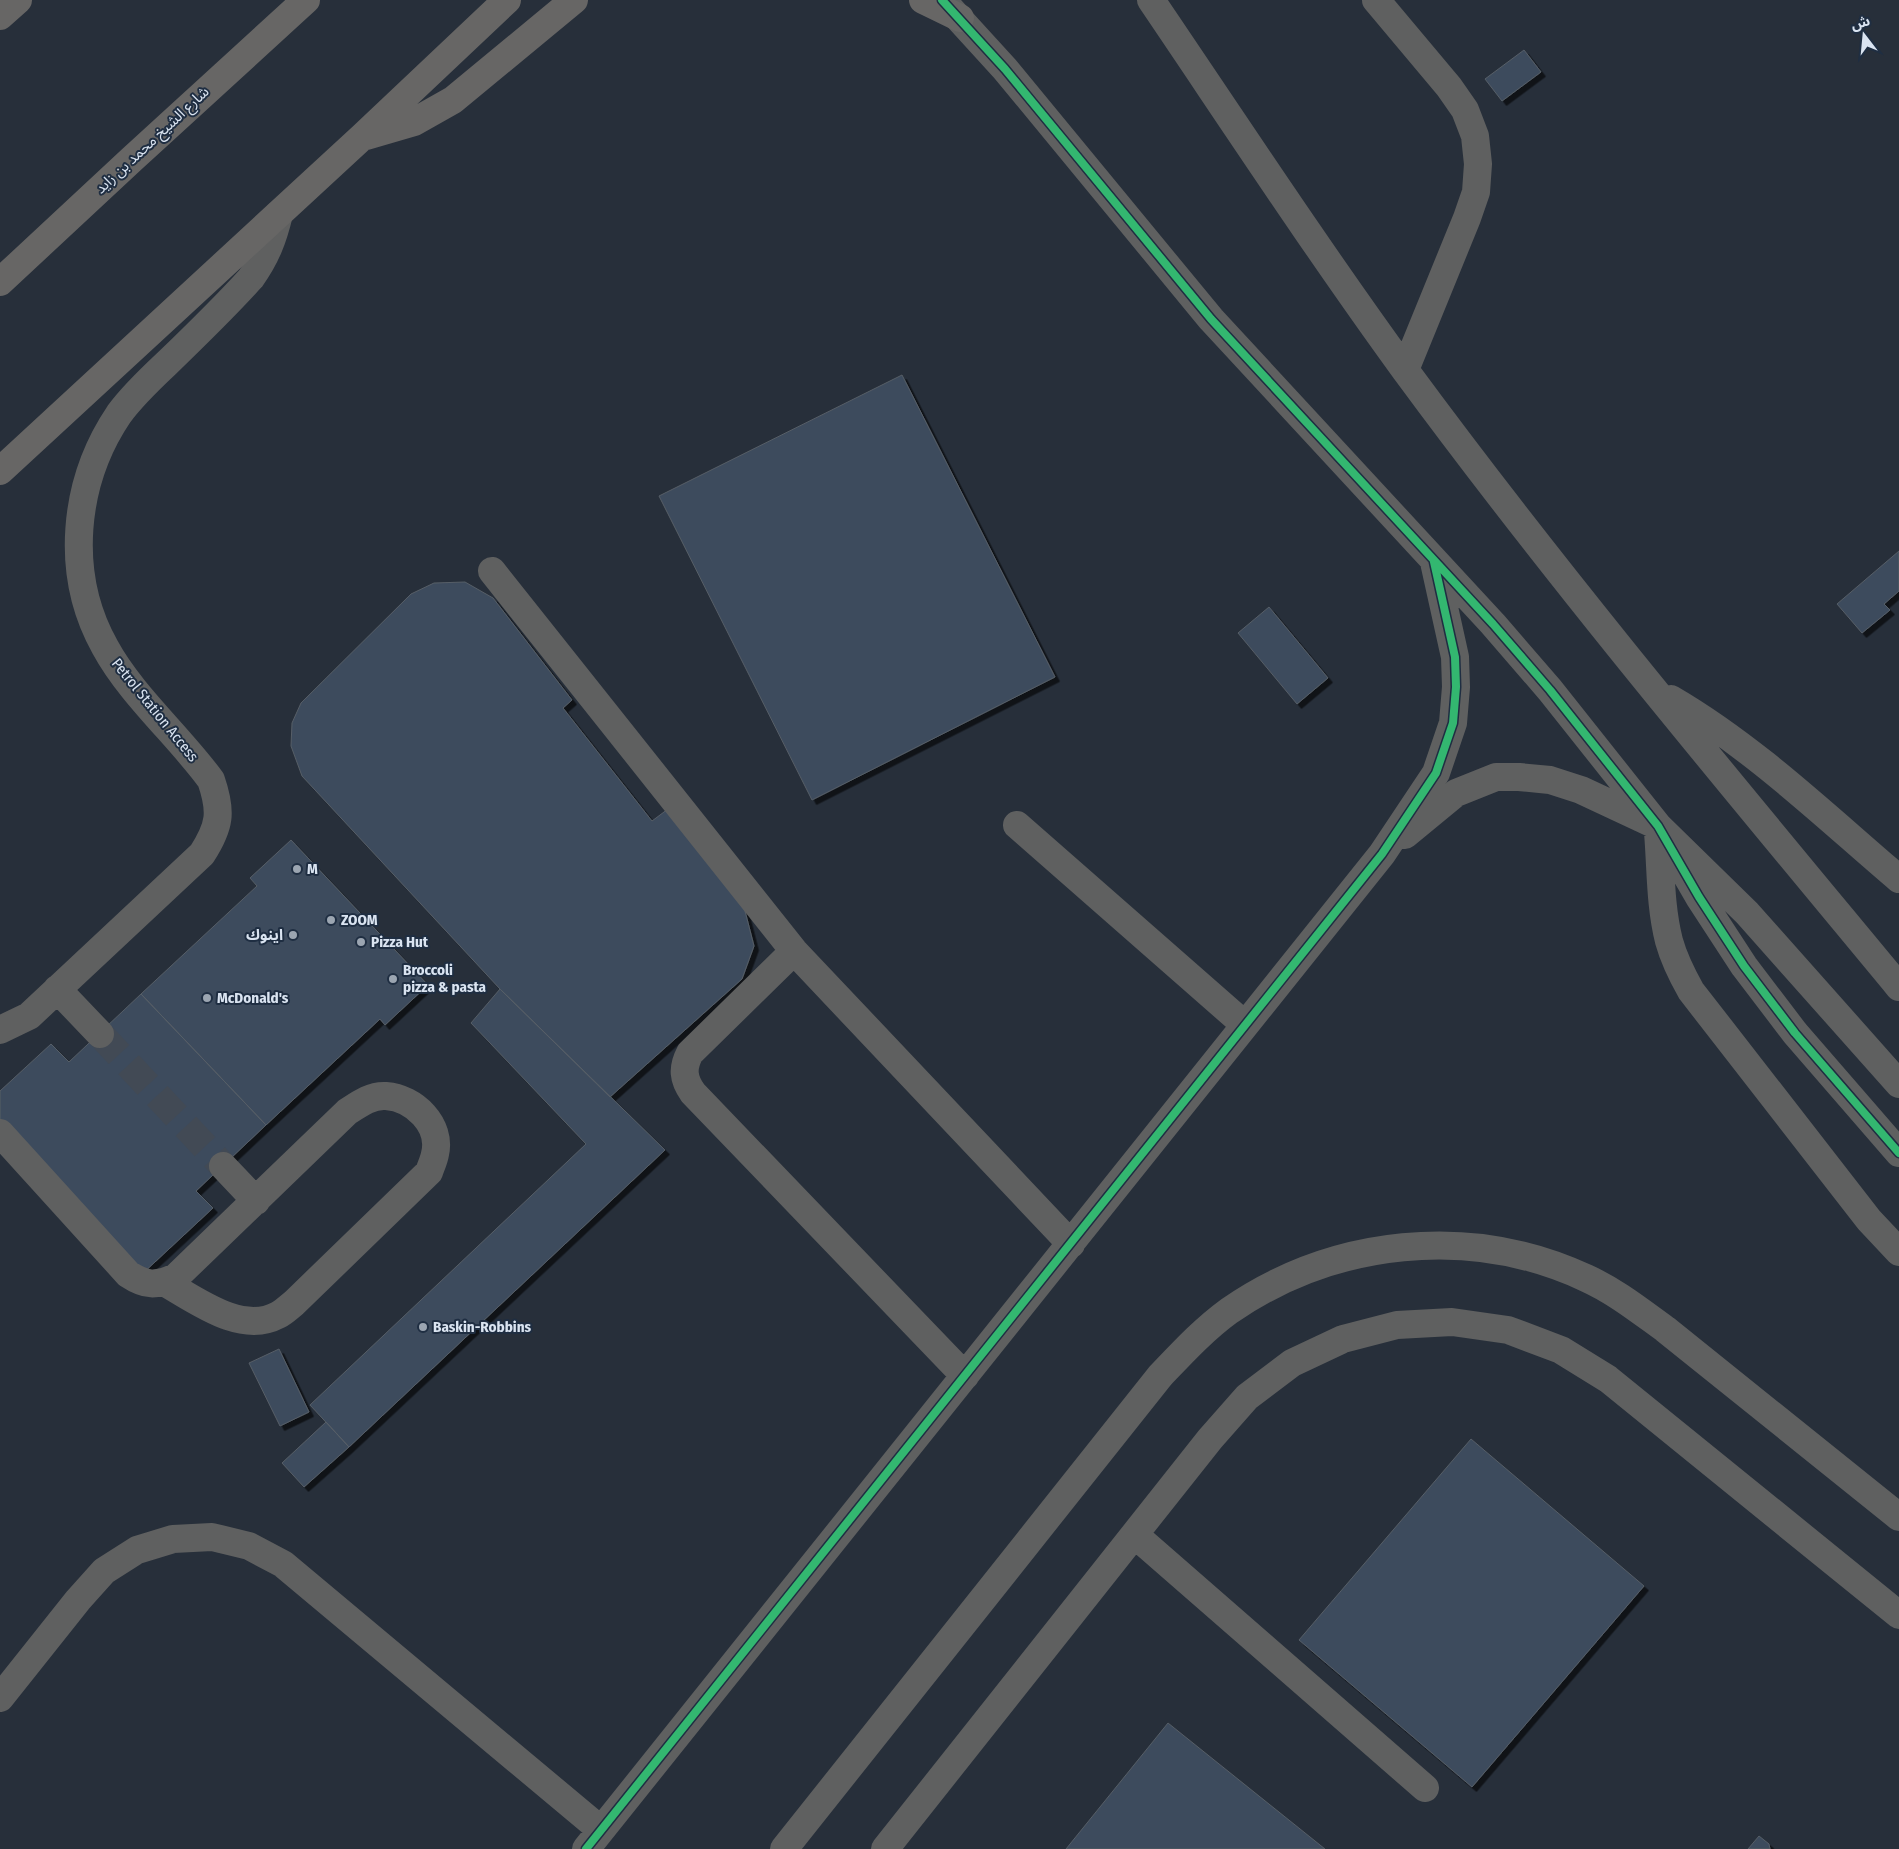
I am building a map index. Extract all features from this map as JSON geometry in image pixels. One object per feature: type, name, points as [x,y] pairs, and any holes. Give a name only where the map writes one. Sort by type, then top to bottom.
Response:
[{"type":"highway","points":[[0,16],[18,0]]},
{"type":"highway","name":"شارع الشيخ محمد بن زايد","points":[[0,282],[306,0]]},
{"type":"highway","points":[[0,471],[508,0]]},
{"type":"highway","points":[[362,137],[414,122],[440,109],[574,0]]},
{"type":"highway","points":[[923,0],[951,9]]},
{"type":"street","points":[[1151,0],[1305,228],[1405,370],[1652,688],[1899,987]]},
{"type":"street","points":[[1376,0],[1449,87],[1465,110],[1475,136],[1478,164],[1476,192],[1405,370]]},
{"type":"street","points":[[951,9],[1006,69],[1211,319],[1493,624],[1550,690],[1658,826],[1699,897],[1744,966],[1795,1034],[1899,1153]]},
{"type":"street","name":"Petrol Station Access","points":[[0,1030],[29,1016],[202,854],[212,837],[218,818],[218,799],[211,780],[128,681],[105,647],[89,609],[80,569],[78,536],[85,487],[99,449],[120,413],[147,382],[251,278],[265,259],[274,236],[279,214]]},
{"type":"street","points":[[0,1698],[78,1600],[104,1571],[136,1550],[173,1539],[212,1537],[249,1546],[283,1564],[594,1839],[1382,854],[1436,774],[1453,723],[1456,687],[1455,656],[1434,562]]},
{"type":"street","points":[[492,571],[794,951],[1071,1244]]},
{"type":"street","points":[[1652,688],[1688,709],[1756,758],[1899,879]]},
{"type":"street","points":[[1382,854],[1456,793],[1496,777],[1550,780],[1581,790],[1658,826],[1747,913],[1899,1084]]},
{"type":"street","points":[[1017,825],[1245,1025]]},
{"type":"street","points":[[1658,826],[1664,914],[1669,940],[1678,967],[1691,991],[1869,1220],[1899,1252]]},
{"type":"street","points":[[794,951],[690,1053],[684,1068],[687,1084],[693,1093],[966,1376]]},
{"type":"street","points":[[57,989],[100,1034]]},
{"type":"street","points":[[0,1133],[128,1274],[139,1281],[151,1284],[164,1282],[176,1277],[347,1112],[365,1100],[386,1096],[406,1101],[423,1113],[434,1131],[436,1153],[429,1172],[294,1303],[278,1315],[258,1321],[238,1320],[219,1312],[164,1282]]},
{"type":"street","points":[[223,1166],[256,1201]]},
{"type":"street","points":[[784,1849],[1154,1384],[1192,1341],[1229,1312],[1269,1287],[1312,1267],[1357,1254],[1403,1246],[1450,1245],[1497,1250],[1543,1261],[1587,1278],[1628,1301],[1665,1329],[1899,1517]]},
{"type":"street","points":[[885,1849],[1210,1439],[1247,1397],[1292,1363],[1342,1339],[1397,1325],[1452,1322],[1508,1330],[1561,1350],[1608,1379],[1896,1615]]},
{"type":"street","points":[[1135,1535],[1425,1788]]},
{"type":"building","points":[[1524,50],[1541,72],[1502,101],[1485,79]]},
{"type":"building","points":[[902,375],[1055,677],[812,800],[659,496]]},
{"type":"building","points":[[1899,551],[1899,591],[1884,604],[1890,610],[1862,633],[1837,604]]},
{"type":"building","points":[[465,582],[493,598],[572,700],[563,708],[652,821],[668,809],[744,907],[754,946],[742,979],[610,1097],[500,989],[302,776],[291,746],[292,723],[301,703],[411,594],[434,583]]},
{"type":"building","points":[[1269,607],[1328,678],[1297,704],[1238,633]]},
{"type":"building","name":"اينوك","points":[[291,840],[428,985],[385,1025],[380,1019],[266,1125],[141,994],[257,886],[250,878]]},
{"type":"building","points":[[500,989],[665,1150],[349,1447],[310,1405],[586,1144],[471,1023]]},
{"type":"building","points":[[141,994],[266,1125],[196,1191],[213,1208],[141,1275],[0,1127],[0,1091],[51,1044],[69,1062]]},
{"type":"building","points":[[279,1349],[309,1412],[280,1426],[249,1363]]},
{"type":"building","points":[[326,1422],[349,1447],[304,1487],[282,1463]]},
{"type":"building","points":[[1471,1439],[1644,1586],[1472,1787],[1299,1640]]},
{"type":"building","points":[[1168,1723],[1325,1849],[1066,1849]]},
{"type":"building","points":[[1759,1836],[1769,1844],[1770,1849],[1748,1849]]},
{"type":"tunnel","points":[[100,1034],[223,1166]]},
{"type":"cycle path","points":[[942,0],[1005,69],[1211,319],[1493,624],[1550,690],[1658,826],[1699,897],[1744,966],[1795,1033],[1899,1153]]},
{"type":"cycle path","points":[[586,1849],[1382,854],[1436,773],[1453,723],[1456,687],[1455,657],[1434,562]]},
{"type":"place","name":"M","points":[[297,869]]},
{"type":"place","name":"ZOOM","points":[[331,920]]},
{"type":"place","name":"اينوك","points":[[293,935]]},
{"type":"place","name":"Pizza Hut","points":[[361,942]]},
{"type":"place","name":"Broccoli pizza & pasta","points":[[393,979]]},
{"type":"place","name":"McDonald's","points":[[207,998]]},
{"type":"place","name":"Baskin-Robbins","points":[[423,1327]]}]
